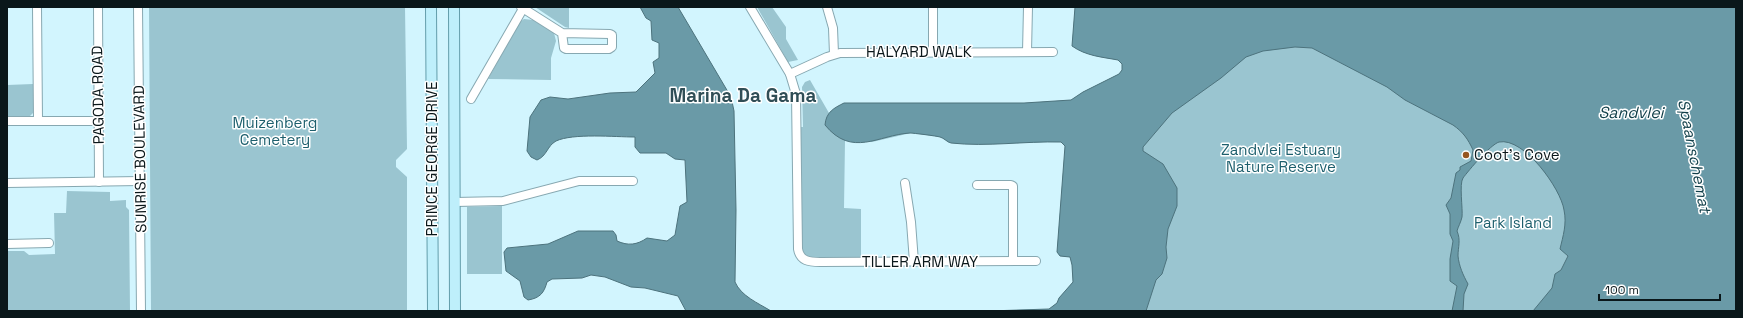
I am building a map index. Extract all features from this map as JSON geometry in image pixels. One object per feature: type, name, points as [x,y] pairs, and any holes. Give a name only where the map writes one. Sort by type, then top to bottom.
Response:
[{"type":"main road","name":"PRINCE GEORGE DRIVE","points":[[431,7],[433,311]]},
{"type":"main road","name":"PRINCE GEORGE DRIVE","points":[[454,7],[455,311]]},
{"type":"street","points":[[37,7],[38,120]]},
{"type":"street","name":"PAGODA ROAD","points":[[98,7],[99,182]]},
{"type":"street","name":"SUNRISE BOULEVARD","points":[[138,7],[141,311]]},
{"type":"street","points":[[471,99],[523,7],[562,33],[610,34],[612,36],[612,47],[609,49],[566,49],[564,48],[562,33]]},
{"type":"street","points":[[750,7],[790,74]]},
{"type":"street","points":[[827,7],[833,28],[834,54]]},
{"type":"street","points":[[933,7],[933,52]]},
{"type":"street","points":[[1027,52],[1028,7]]},
{"type":"street","name":"HALYARD WALK","points":[[790,74],[834,54],[1054,52]]},
{"type":"street","name":"TILLER ARM WAY","points":[[790,74],[795,87],[797,100],[798,249],[799,254],[805,260],[810,262],[1036,262]]},
{"type":"street","points":[[7,120],[99,121]]},
{"type":"street","points":[[7,183],[140,181]]},
{"type":"street","points":[[455,202],[503,201],[580,181],[633,181]]},
{"type":"street","points":[[905,182],[911,222],[914,262]]},
{"type":"street","points":[[977,185],[1011,185],[1014,188],[1013,262]]},
{"type":"street","points":[[7,244],[49,243]]},
{"type":"green space","name":"Muizenberg Cemetery","points":[[149,7],[405,7],[407,149],[396,160],[396,167],[407,177],[407,311],[151,311]]},
{"type":"green space","points":[[535,7],[569,7],[569,28],[565,27]]},
{"type":"green space","points":[[757,7],[772,7],[786,27],[786,39],[798,60],[788,62]]},
{"type":"green space","name":"Zandvlei Estuary Nature Reserve","points":[[1075,7],[1736,7],[1736,311],[989,311],[1049,309],[1057,303],[1059,298],[1073,282],[1070,257],[1060,256],[1057,252],[1065,146],[1061,142],[949,143],[941,137],[911,133],[872,142],[845,141],[844,208],[861,209],[861,258],[811,258],[805,255],[801,247],[801,127],[803,127],[802,87],[805,82],[810,80],[829,113],[844,103],[1024,103],[1071,100],[1083,92],[1119,74],[1122,70],[1122,64],[1118,60],[1088,54],[1072,46]]},
{"type":"green space","points":[[524,19],[533,20],[554,33],[556,41],[551,58],[551,80],[488,79],[520,22]]},
{"type":"green space","points":[[33,84],[33,113],[30,116],[7,116],[7,85]]},
{"type":"green space","points":[[67,191],[110,192],[110,201],[126,200],[126,207],[129,210],[130,311],[7,311],[7,251],[24,251],[29,255],[55,254],[54,213],[66,213]]},
{"type":"green space","points":[[502,206],[502,274],[467,274],[467,207]]},
{"type":"water","points":[[640,7],[678,7],[731,97],[734,111],[736,210],[735,282],[741,291],[755,302],[771,311],[686,311],[678,296],[645,288],[631,287],[605,277],[591,275],[582,278],[552,279],[547,282],[541,294],[536,298],[528,300],[524,297],[520,281],[506,271],[504,252],[507,248],[548,244],[578,231],[613,231],[616,235],[617,241],[625,244],[640,242],[647,238],[667,241],[675,235],[680,206],[687,202],[685,160],[675,159],[666,153],[640,153],[635,147],[635,137],[583,136],[563,139],[553,143],[543,156],[537,160],[531,157],[527,151],[530,117],[541,100],[550,97],[568,99],[610,93],[636,92],[655,73],[653,62],[659,58],[659,43],[652,40],[651,21],[646,18]]},
{"type":"water","name":"Sandvlei","points":[[1075,7],[1736,7],[1736,311],[1533,311],[1552,288],[1555,274],[1561,270],[1568,256],[1560,249],[1565,225],[1564,210],[1556,190],[1540,166],[1519,148],[1509,143],[1499,142],[1490,148],[1480,158],[1462,181],[1462,217],[1457,231],[1459,240],[1458,256],[1459,263],[1468,284],[1464,294],[1463,311],[1452,311],[1457,286],[1450,281],[1450,259],[1453,241],[1450,234],[1450,214],[1446,205],[1451,198],[1456,173],[1460,170],[1460,167],[1471,161],[1473,150],[1469,142],[1453,125],[1405,100],[1387,87],[1312,48],[1295,47],[1263,51],[1246,57],[1221,78],[1172,113],[1143,147],[1143,151],[1163,164],[1177,188],[1177,206],[1168,229],[1166,247],[1167,258],[1162,274],[1156,280],[1146,311],[989,311],[1049,309],[1057,303],[1059,298],[1073,282],[1070,257],[1060,256],[1057,252],[1065,146],[1061,142],[992,144],[951,143],[940,137],[910,133],[855,143],[835,135],[825,125],[827,117],[831,111],[844,103],[1024,103],[1071,100],[1083,92],[1119,74],[1122,70],[1122,64],[1118,60],[1088,54],[1072,46]]},
{"type":"place","name":"Coot's Cove","points":[[1466,155]]},
{"type":"district","name":"Marina Da Gama","points":[[743,95]]},
{"type":"water label","name":"Spaanschemat","points":[[1695,156]]},
{"type":"park label","name":"Park Island","points":[[1513,223]]}]
